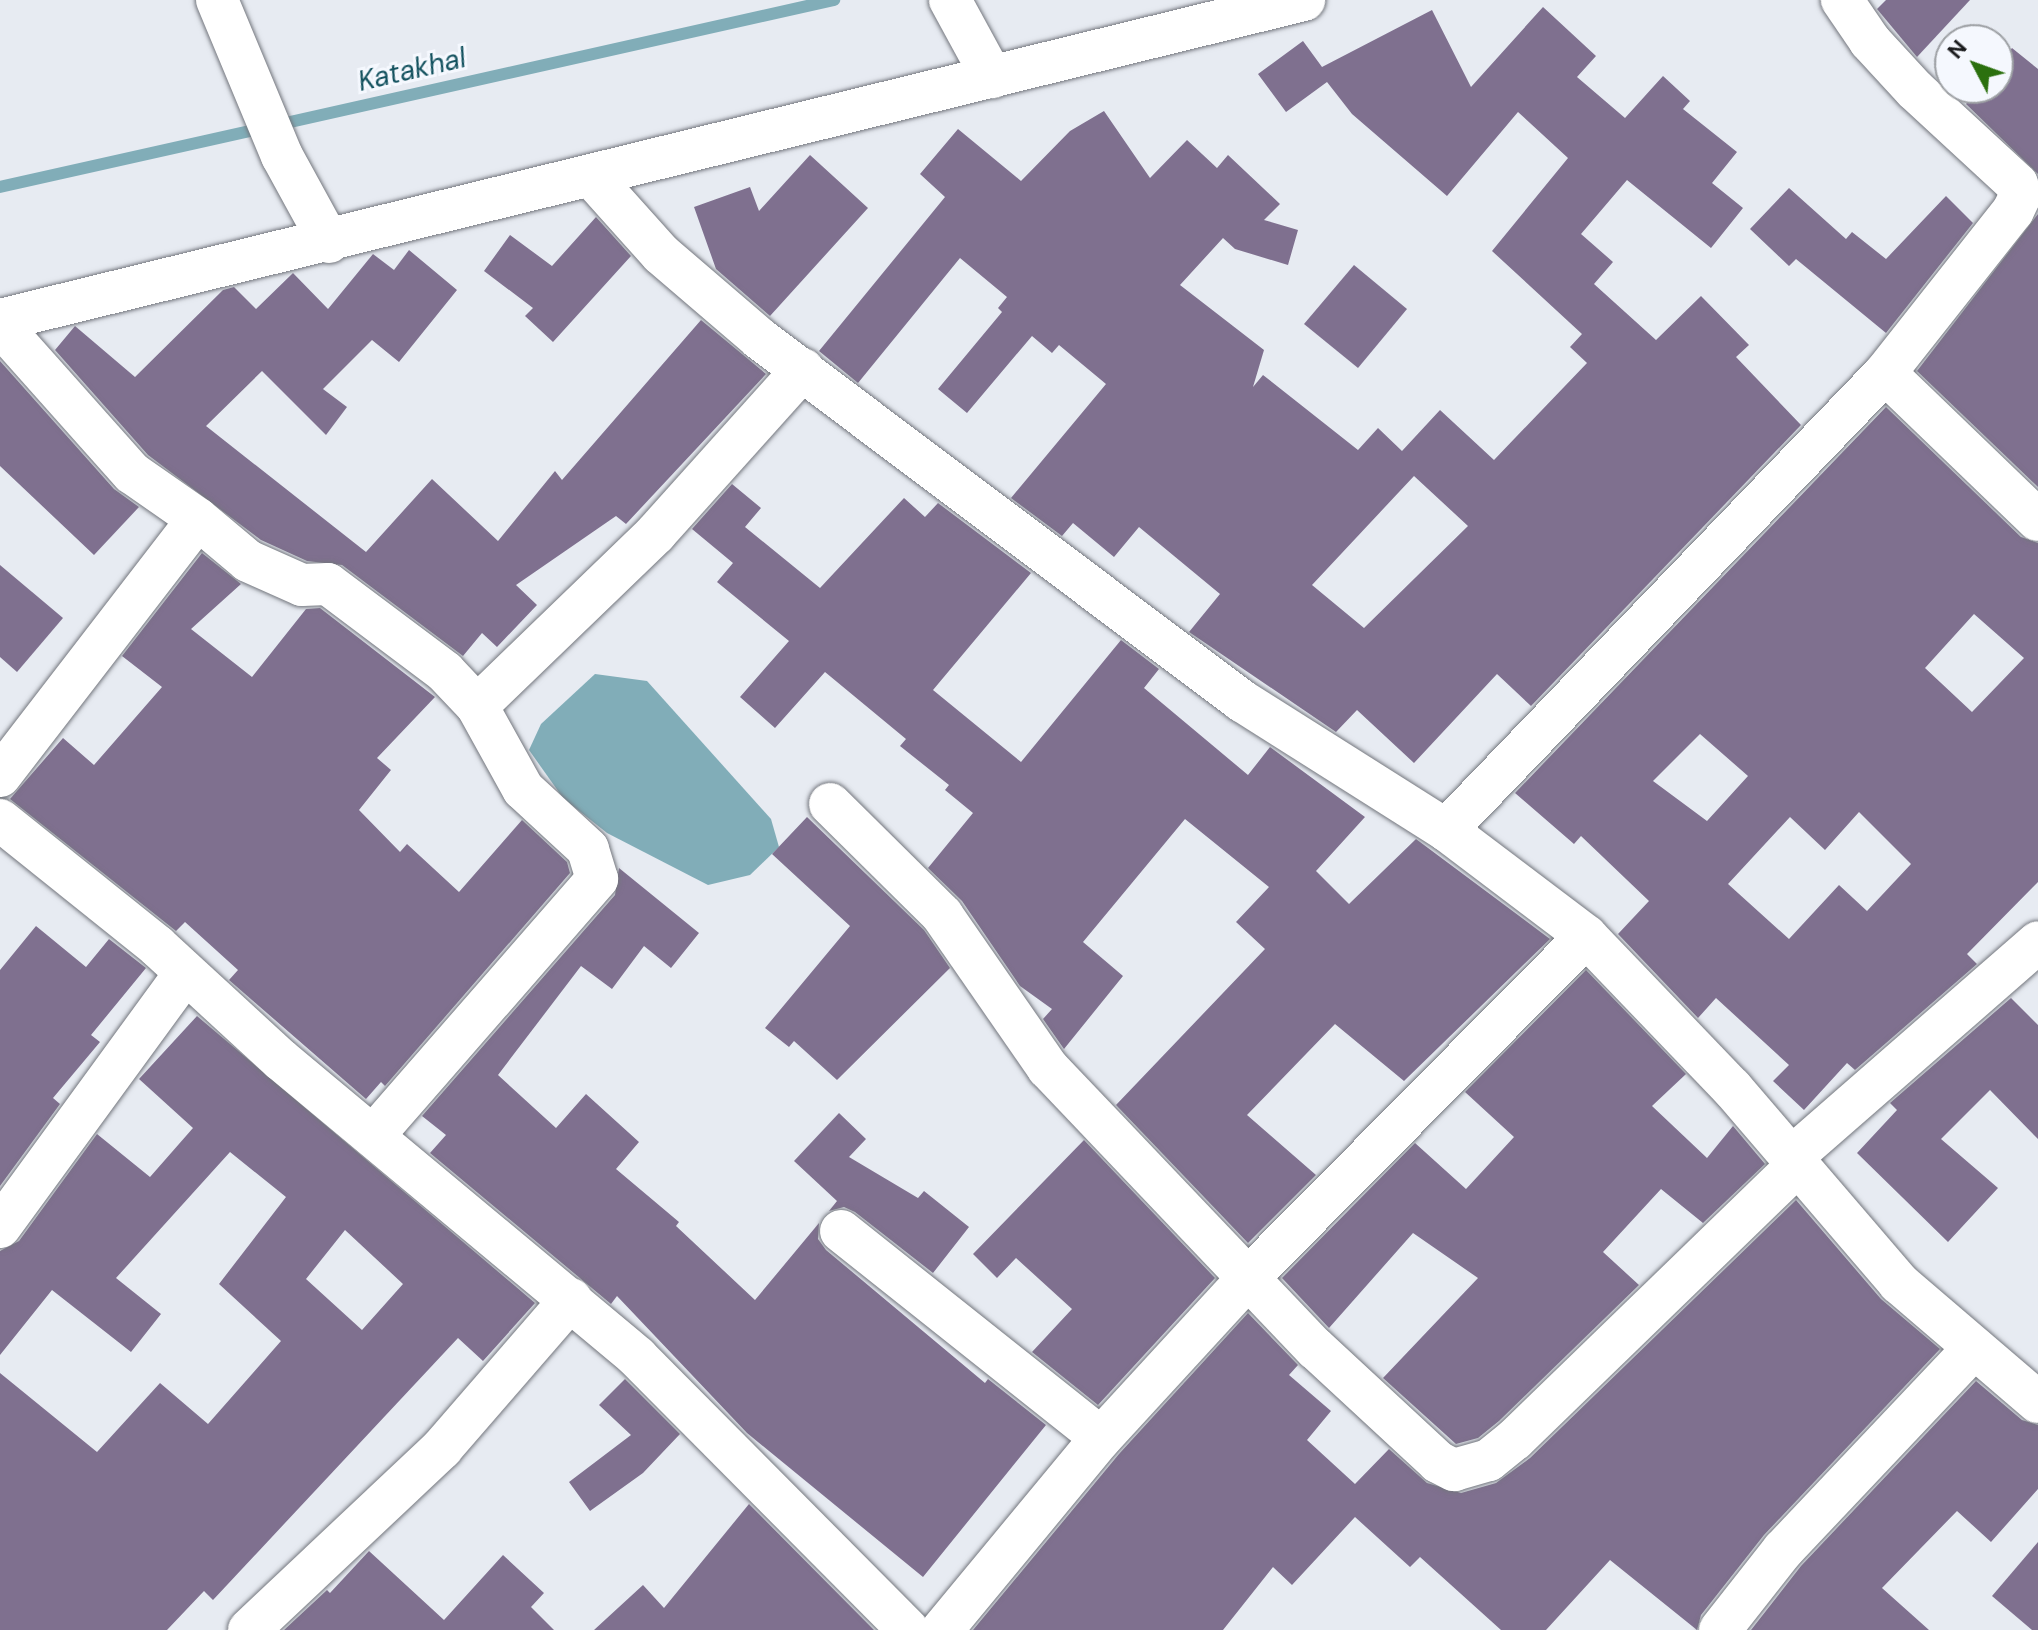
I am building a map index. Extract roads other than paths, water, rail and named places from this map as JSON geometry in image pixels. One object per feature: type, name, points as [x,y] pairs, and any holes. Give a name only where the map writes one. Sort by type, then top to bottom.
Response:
[{"type":"street","points":[[217,0],[282,156],[329,242]]},
{"type":"street","points":[[373,1136],[597,879],[588,849],[523,789],[477,706],[445,672],[328,584],[302,585],[248,561],[198,519],[132,473],[0,322],[1304,0]]},
{"type":"street","points":[[1446,830],[1885,373],[2020,196],[2007,172],[1915,90],[1870,41],[1842,0]]},
{"type":"street","points":[[951,1],[992,77]]},
{"type":"street","points":[[592,177],[661,254],[803,369],[1242,701],[1446,830],[1586,936],[1795,1161],[1899,1283],[2038,1402]]},
{"type":"street","points":[[477,706],[656,533],[803,369]]},
{"type":"street","points":[[1885,373],[2038,520]]},
{"type":"street","points":[[0,776],[198,519]]},
{"type":"street","points":[[830,804],[942,915],[1048,1068],[1247,1279],[1438,1462],[1464,1469],[1489,1460],[1515,1439],[1795,1161],[2038,942]]},
{"type":"street","points":[[0,820],[637,1357],[908,1630]]},
{"type":"street","points":[[942,1630],[1101,1438],[1247,1279],[1586,936]]},
{"type":"street","points":[[0,1227],[185,973]]},
{"type":"street","points":[[841,1231],[1101,1438]]},
{"type":"street","points":[[249,1630],[442,1448],[571,1299]]},
{"type":"street","points":[[1720,1630],[1783,1550],[1974,1348]]},
{"type":"water","points":[[595,674],[647,681],[771,819],[779,847],[750,875],[708,885],[607,833],[563,798],[529,750],[541,724]]},
{"type":"waterway","name":"Katakhal","points":[[0,187],[834,0]]}]
